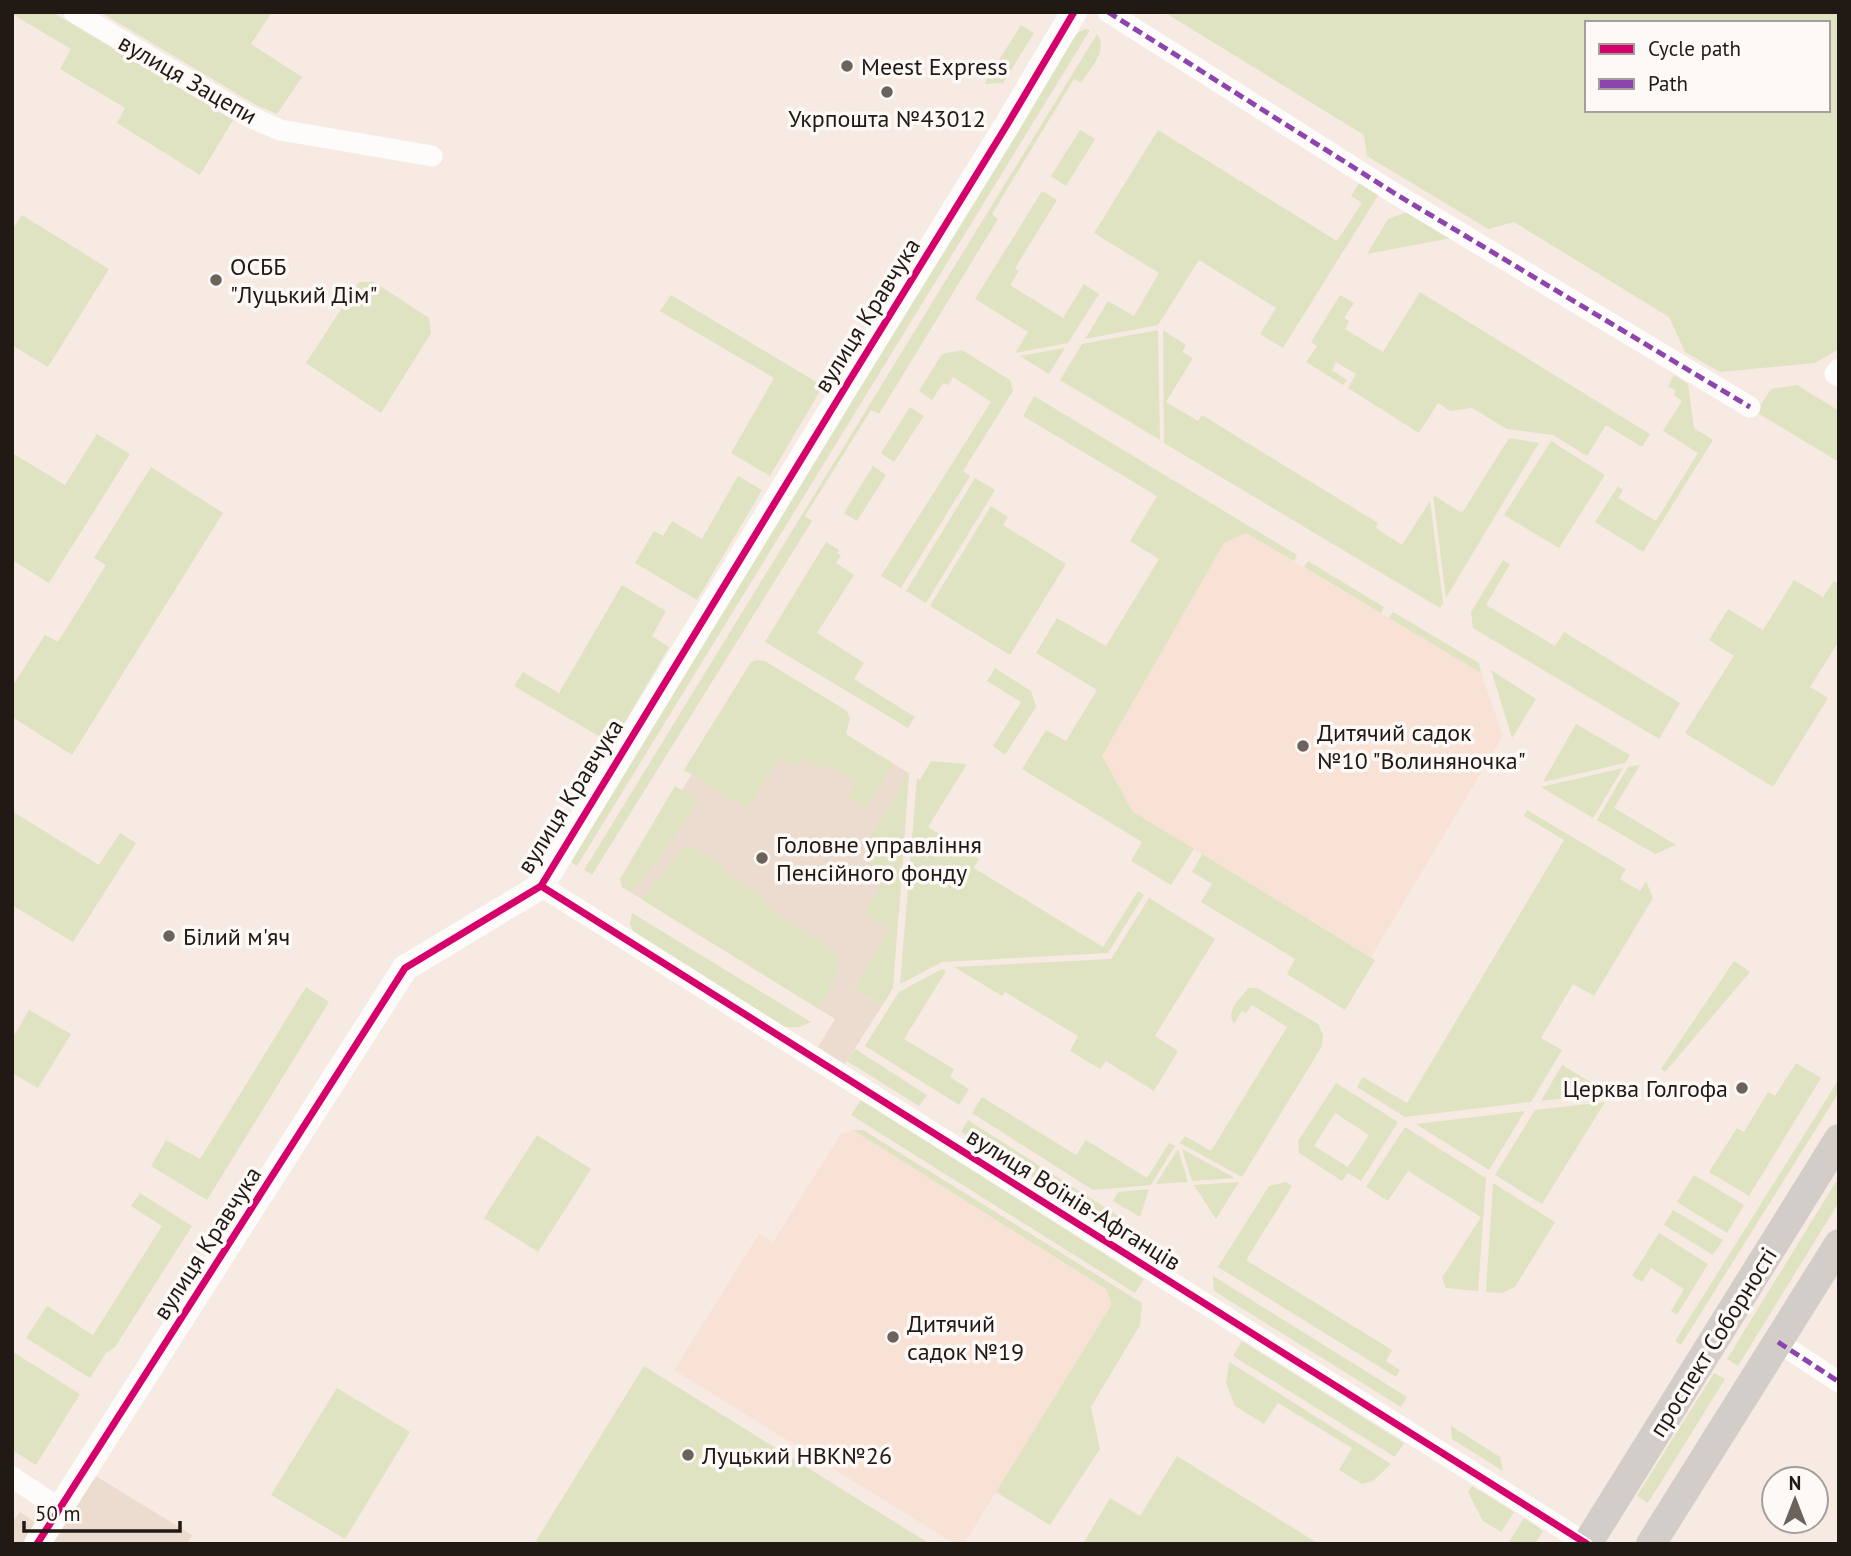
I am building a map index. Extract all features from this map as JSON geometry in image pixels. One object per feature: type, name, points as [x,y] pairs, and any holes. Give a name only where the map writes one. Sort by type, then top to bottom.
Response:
[{"type":"main road","name":"проспект Соборності","points":[[1587,1544],[1839,1139]]},
{"type":"main road","points":[[1651,1544],[1839,1244]]},
{"type":"street","name":"вулиця Зацепи","points":[[74,12],[250,117],[280,130],[432,156]]},
{"type":"street","name":"вулиця Кравчука","points":[[37,1544],[405,968],[541,886],[1074,12]]},
{"type":"street","points":[[1108,12],[1405,200],[1750,407]]},
{"type":"street","points":[[1839,369],[1835,374],[1839,376]]},
{"type":"street","name":"вулиця Воїнів-Афганців","points":[[541,886],[1587,1544]]},
{"type":"street","points":[[1778,1342],[1839,1382]]},
{"type":"street","points":[[12,1477],[60,1509]]},
{"type":"shaded area","name":"Дитячий садок №10 \"Волиняночка\"","points":[[1246,533],[1481,673],[1503,736],[1371,957],[1133,812],[1102,756],[1224,543]]},
{"type":"shaded area","points":[[752,677],[909,773],[899,913],[855,989],[882,1006],[845,1064],[818,1047],[835,1019],[622,887]]},
{"type":"shaded area","name":"Дитячий садок №19","points":[[853,1130],[1106,1289],[1112,1304],[964,1544],[955,1544],[674,1370],[759,1234],[773,1242],[841,1134]]},
{"type":"shaded area","points":[[94,1475],[192,1535],[187,1544],[12,1544],[12,1523],[20,1512],[55,1535]]},
{"type":"green space","points":[[12,12],[52,12],[233,120],[200,175],[117,123],[125,108],[60,69],[71,49]]},
{"type":"green space","points":[[100,12],[272,12],[251,44],[302,77],[277,114],[256,105]]},
{"type":"green space","points":[[1164,12],[1839,12],[1839,349],[1815,363],[1720,372],[1685,352],[1669,317],[1514,222],[1488,229],[1367,156],[1364,135]]},
{"type":"green space","points":[[1021,25],[1034,33],[1003,83],[984,84]]},
{"type":"green space","points":[[1085,29],[1090,30],[577,866],[569,860],[1074,37]]},
{"type":"green space","points":[[1097,34],[1101,46],[1093,66],[1081,83],[1074,79],[992,214],[998,219],[879,414],[871,410],[805,516],[812,521],[592,875],[584,870]]},
{"type":"green space","points":[[1080,130],[1095,139],[1066,186],[1051,176]]},
{"type":"green space","points":[[1158,130],[1337,241],[1362,203],[1351,196],[1360,182],[1379,194],[1283,348],[1260,334],[1276,308],[1199,260],[1158,325],[1085,339],[1108,301],[1134,316],[1159,273],[1094,233]]},
{"type":"green space","points":[[1042,191],[1057,200],[1015,268],[1019,271],[1010,285],[1063,318],[1084,284],[1099,294],[1068,343],[1015,353],[1028,332],[975,299]]},
{"type":"green space","points":[[1408,212],[1451,238],[1367,254],[1388,219]]},
{"type":"green space","points":[[22,215],[109,269],[48,367],[12,345],[12,230]]},
{"type":"green space","points":[[359,282],[374,282],[429,318],[431,333],[381,413],[306,363]]},
{"type":"green space","points":[[1420,292],[1650,434],[1642,447],[1606,425],[1587,456],[1553,435],[1507,429],[1472,408],[1450,411],[1438,403],[1419,433],[1348,388],[1356,374],[1336,362],[1332,370],[1347,380],[1343,385],[1306,362],[1317,346],[1311,342],[1340,295],[1354,303],[1344,318],[1349,321],[1345,329],[1383,352]]},
{"type":"green space","points":[[671,295],[823,386],[770,476],[731,453],[774,378],[660,311]]},
{"type":"green space","points":[[1158,330],[1160,440],[1060,380],[1082,344]]},
{"type":"green space","points":[[1163,330],[1186,345],[1182,352],[1193,358],[1166,402],[1198,421],[1202,415],[1378,523],[1376,528],[1402,545],[1430,501],[1443,603],[1440,608],[1164,443]]},
{"type":"green space","points":[[1065,348],[1049,374],[1020,356]]},
{"type":"green space","points":[[962,350],[1010,380],[1013,391],[963,471],[970,476],[901,588],[881,576],[991,402],[953,377],[948,385],[943,383],[932,400],[919,391],[942,354]]},
{"type":"green space","points":[[1674,375],[1688,384],[1694,428],[1713,440],[1643,552],[1595,522],[1618,486],[1623,490],[1618,498],[1656,521],[1698,453],[1663,431],[1682,401],[1674,395],[1676,391],[1668,386]]},
{"type":"green space","points":[[1797,385],[1839,411],[1839,462],[1756,412],[1771,389]]},
{"type":"green space","points":[[1034,396],[1297,555],[1294,561],[1246,533],[1224,543],[1102,756],[1133,812],[1194,849],[1171,885],[1131,861],[1142,842],[1022,769],[1046,730],[1066,741],[1097,690],[1036,653],[1057,618],[1106,646],[1159,559],[1130,541],[1157,496],[1023,416]]},
{"type":"green space","points":[[910,407],[924,416],[894,462],[881,453]]},
{"type":"green space","points":[[97,434],[130,454],[49,583],[12,560],[12,453],[65,485]]},
{"type":"green space","points":[[1509,438],[1539,443],[1446,598],[1433,495],[1462,513]]},
{"type":"green space","points":[[1551,441],[1605,475],[1559,548],[1504,515]]},
{"type":"green space","points":[[873,466],[886,475],[857,521],[844,513]]},
{"type":"green space","points":[[151,467],[223,513],[72,755],[12,717],[12,687],[45,635],[58,642],[106,565],[94,558]]},
{"type":"green space","points":[[738,476],[762,490],[697,600],[635,563],[654,531],[663,536],[672,521],[702,539]]},
{"type":"green space","points":[[975,478],[995,490],[926,603],[906,591]]},
{"type":"green space","points":[[991,506],[1008,517],[1003,525],[1066,564],[1010,655],[930,606]]},
{"type":"green space","points":[[826,542],[839,550],[837,553],[841,556],[836,563],[854,575],[817,633],[864,663],[854,679],[915,717],[908,728],[765,642]]},
{"type":"green space","points":[[1503,560],[1510,564],[1486,605],[1555,646],[1564,632],[1680,703],[1659,739],[1473,628],[1471,612]]},
{"type":"green space","points":[[1308,561],[1384,607],[1381,613],[1304,567]]},
{"type":"green space","points":[[1794,580],[1823,597],[1834,581],[1839,584],[1839,641],[1810,687],[1828,698],[1773,787],[1685,733],[1734,656],[1709,640],[1728,609],[1763,630]]},
{"type":"green space","points":[[622,585],[666,611],[652,636],[669,647],[612,744],[514,686],[523,672],[559,693]]},
{"type":"green space","points":[[1393,612],[1479,663],[1481,673],[1389,618]]},
{"type":"green space","points":[[765,661],[847,711],[850,719],[846,734],[893,764],[866,809],[847,797],[856,782],[827,765],[823,770],[803,758],[797,767],[780,757],[748,809],[684,770],[751,662]]},
{"type":"green space","points":[[995,668],[1031,691],[1036,707],[1005,755],[993,746],[1021,702],[987,681]]},
{"type":"green space","points":[[1491,670],[1536,699],[1512,738]]},
{"type":"green space","points":[[1576,724],[1630,755],[1625,763],[1543,782]]},
{"type":"green space","points":[[931,761],[967,764],[928,827],[979,859],[974,868],[1103,947],[1138,891],[1144,895],[1108,953],[942,962],[900,984],[917,778],[920,780]]},
{"type":"green space","points":[[1640,765],[1614,808],[1676,845],[1655,854],[1597,820],[1628,767]]},
{"type":"green space","points":[[1623,768],[1593,818],[1541,787]]},
{"type":"green space","points":[[909,773],[893,988],[882,1006],[855,989],[889,929],[864,913],[888,874],[864,859],[868,853],[863,850]]},
{"type":"green space","points":[[675,786],[698,800],[662,856],[630,892],[622,887],[620,879]]},
{"type":"green space","points":[[1527,810],[1626,869],[1620,879],[1640,891],[1646,881],[1653,898],[1594,996],[1573,984],[1541,1038],[1562,1050],[1531,1102],[1405,1117],[1357,1087],[1363,1077],[1407,1103],[1564,840],[1524,816]]},
{"type":"green space","points":[[12,811],[99,865],[120,833],[136,843],[73,942],[12,905]]},
{"type":"green space","points":[[685,847],[692,847],[719,862],[723,872],[760,895],[768,908],[839,954],[835,976],[819,1009],[641,899]]},
{"type":"green space","points":[[1202,854],[1375,960],[1345,1010],[1287,974],[1295,959],[1201,902],[1212,884],[1192,872]]},
{"type":"green space","points":[[1149,898],[1215,939],[1155,1036],[1178,1051],[1154,1091],[1106,1061],[1100,1069],[1070,1051],[1078,1036],[1005,992],[1002,996],[954,967],[1111,959]]},
{"type":"green space","points":[[632,913],[811,1022],[800,1027],[785,1027],[633,931],[630,923]]},
{"type":"green space","points":[[1734,961],[1750,972],[1665,1072],[1661,1069]]},
{"type":"green space","points":[[942,969],[946,971],[904,1039],[954,1069],[950,1077],[969,1089],[959,1105],[865,1046],[899,992]]},
{"type":"green space","points":[[306,987],[329,1002],[207,1200],[151,1166],[166,1140],[200,1159]]},
{"type":"green space","points":[[1248,988],[1257,988],[1318,1024],[1323,1035],[1322,1046],[1242,1177],[1180,1143],[1185,1136],[1211,1151],[1287,1027],[1252,1005],[1246,1013],[1242,1011],[1234,1024],[1232,1010]]},
{"type":"green space","points":[[29,1010],[71,1034],[38,1088],[12,1073],[12,1039]]},
{"type":"green space","points":[[855,1049],[927,1095],[919,1106],[847,1061]]},
{"type":"green space","points":[[1796,1063],[1821,1078],[1749,1196],[1709,1172],[1737,1128],[1744,1132],[1768,1092],[1775,1096]]},
{"type":"green space","points":[[1562,1065],[1609,1093],[1541,1101]]},
{"type":"green space","points":[[1839,1079],[1839,1092],[1681,1345],[1675,1341]]},
{"type":"green space","points":[[1336,1083],[1398,1122],[1361,1181],[1348,1173],[1342,1181],[1299,1153],[1298,1141]],"holes":[[[1335,1113],[1369,1135],[1348,1167],[1314,1146]]]},
{"type":"green space","points":[[982,1097],[1076,1155],[1086,1140],[1147,1178],[1169,1143],[1175,1146],[1151,1185],[1093,1190],[972,1113]]},
{"type":"green space","points":[[861,1100],[1144,1279],[1135,1293],[851,1115]]},
{"type":"green space","points":[[1605,1102],[1542,1204],[1495,1175],[1535,1110]]},
{"type":"green space","points":[[1525,1111],[1489,1170],[1416,1124]]},
{"type":"green space","points":[[968,1120],[1120,1217],[1115,1225],[1111,1226],[961,1132]]},
{"type":"green space","points":[[1405,1127],[1486,1178],[1478,1291],[1446,1288],[1442,1278],[1481,1217],[1408,1171],[1388,1201],[1366,1187]]},
{"type":"green space","points":[[853,1130],[863,1130],[1142,1303],[1140,1325],[1091,1407],[1100,1449],[1050,1525],[996,1492],[1112,1304],[1106,1289]]},
{"type":"green space","points":[[537,1135],[591,1169],[538,1252],[484,1218]]},
{"type":"green space","points":[[1178,1149],[1188,1182],[1156,1184]]},
{"type":"green space","points":[[1182,1149],[1235,1178],[1192,1181]]},
{"type":"green space","points":[[1694,1175],[1744,1205],[1727,1233],[1677,1202]]},
{"type":"green space","points":[[1839,1177],[1839,1202],[1738,1366],[1727,1359]]},
{"type":"green space","points":[[1239,1182],[1216,1219],[1194,1185]]},
{"type":"green space","points":[[1286,1182],[1292,1186],[1246,1260],[1392,1350],[1386,1361],[1400,1370],[1396,1377],[1218,1267],[1269,1186]]},
{"type":"green space","points":[[1493,1183],[1555,1222],[1515,1287],[1502,1293],[1486,1292]]},
{"type":"green space","points":[[1149,1189],[1140,1217],[1113,1201],[1118,1192]]},
{"type":"green space","points":[[140,1193],[192,1226],[115,1347],[106,1353],[90,1378],[26,1338],[47,1306],[93,1335],[162,1226],[131,1206]]},
{"type":"green space","points":[[1673,1210],[1723,1240],[1713,1255],[1664,1225]]},
{"type":"green space","points":[[1659,1233],[1708,1264],[1677,1315],[1671,1311],[1684,1289],[1651,1268],[1642,1282],[1632,1276]]},
{"type":"green space","points":[[1213,1276],[1407,1397],[1401,1407],[1214,1291]]},
{"type":"green space","points":[[1242,1341],[1404,1443],[1395,1457],[1233,1356]]},
{"type":"green space","points":[[13,1352],[80,1394],[36,1465],[12,1450]]},
{"type":"green space","points":[[1229,1362],[1391,1464],[1373,1481],[1362,1484],[1339,1470],[1352,1448],[1278,1403],[1264,1424],[1235,1406],[1226,1383]]},
{"type":"green space","name":"Луцький НВК№26","points":[[644,1366],[930,1544],[534,1544]]},
{"type":"green space","points":[[1714,1373],[1725,1379],[1648,1503],[1637,1496]]},
{"type":"green space","points":[[337,1388],[410,1432],[345,1539],[271,1495]]},
{"type":"green space","points":[[1451,1426],[1500,1457],[1503,1471],[1452,1439]]},
{"type":"green space","points":[[1177,1456],[1319,1544],[1083,1544],[1110,1498],[1140,1516]]},
{"type":"green space","points":[[1472,1486],[1514,1512],[1501,1532],[1483,1521],[1468,1492]]},
{"type":"green space","points":[[1524,1518],[1543,1531],[1535,1544],[1508,1544]]},
{"type":"marked path","points":[[1108,12],[1394,193],[1750,407]]},
{"type":"marked path","points":[[1778,1342],[1839,1382]]},
{"type":"cycle path","points":[[37,1544],[405,968],[541,886],[1074,12]]},
{"type":"cycle path","points":[[541,886],[1587,1544]]},
{"type":"place","name":"Meest Express","points":[[847,66]]},
{"type":"place","name":"Укрпошта №43012","points":[[887,92]]},
{"type":"place","name":"ОСББ \"Луцький Дім\"","points":[[216,280]]},
{"type":"place","name":"Дитячий садок №10 \"Волиняночка\"","points":[[1303,746]]},
{"type":"place","name":"Головне управління Пенсійного фонду","points":[[762,858]]},
{"type":"place","name":"Білий м'яч","points":[[169,936]]},
{"type":"place","name":"Церква Голгофа","points":[[1742,1088]]},
{"type":"place","name":"Дитячий садок №19","points":[[893,1337]]},
{"type":"place","name":"Луцький НВК№26","points":[[688,1455]]}]
